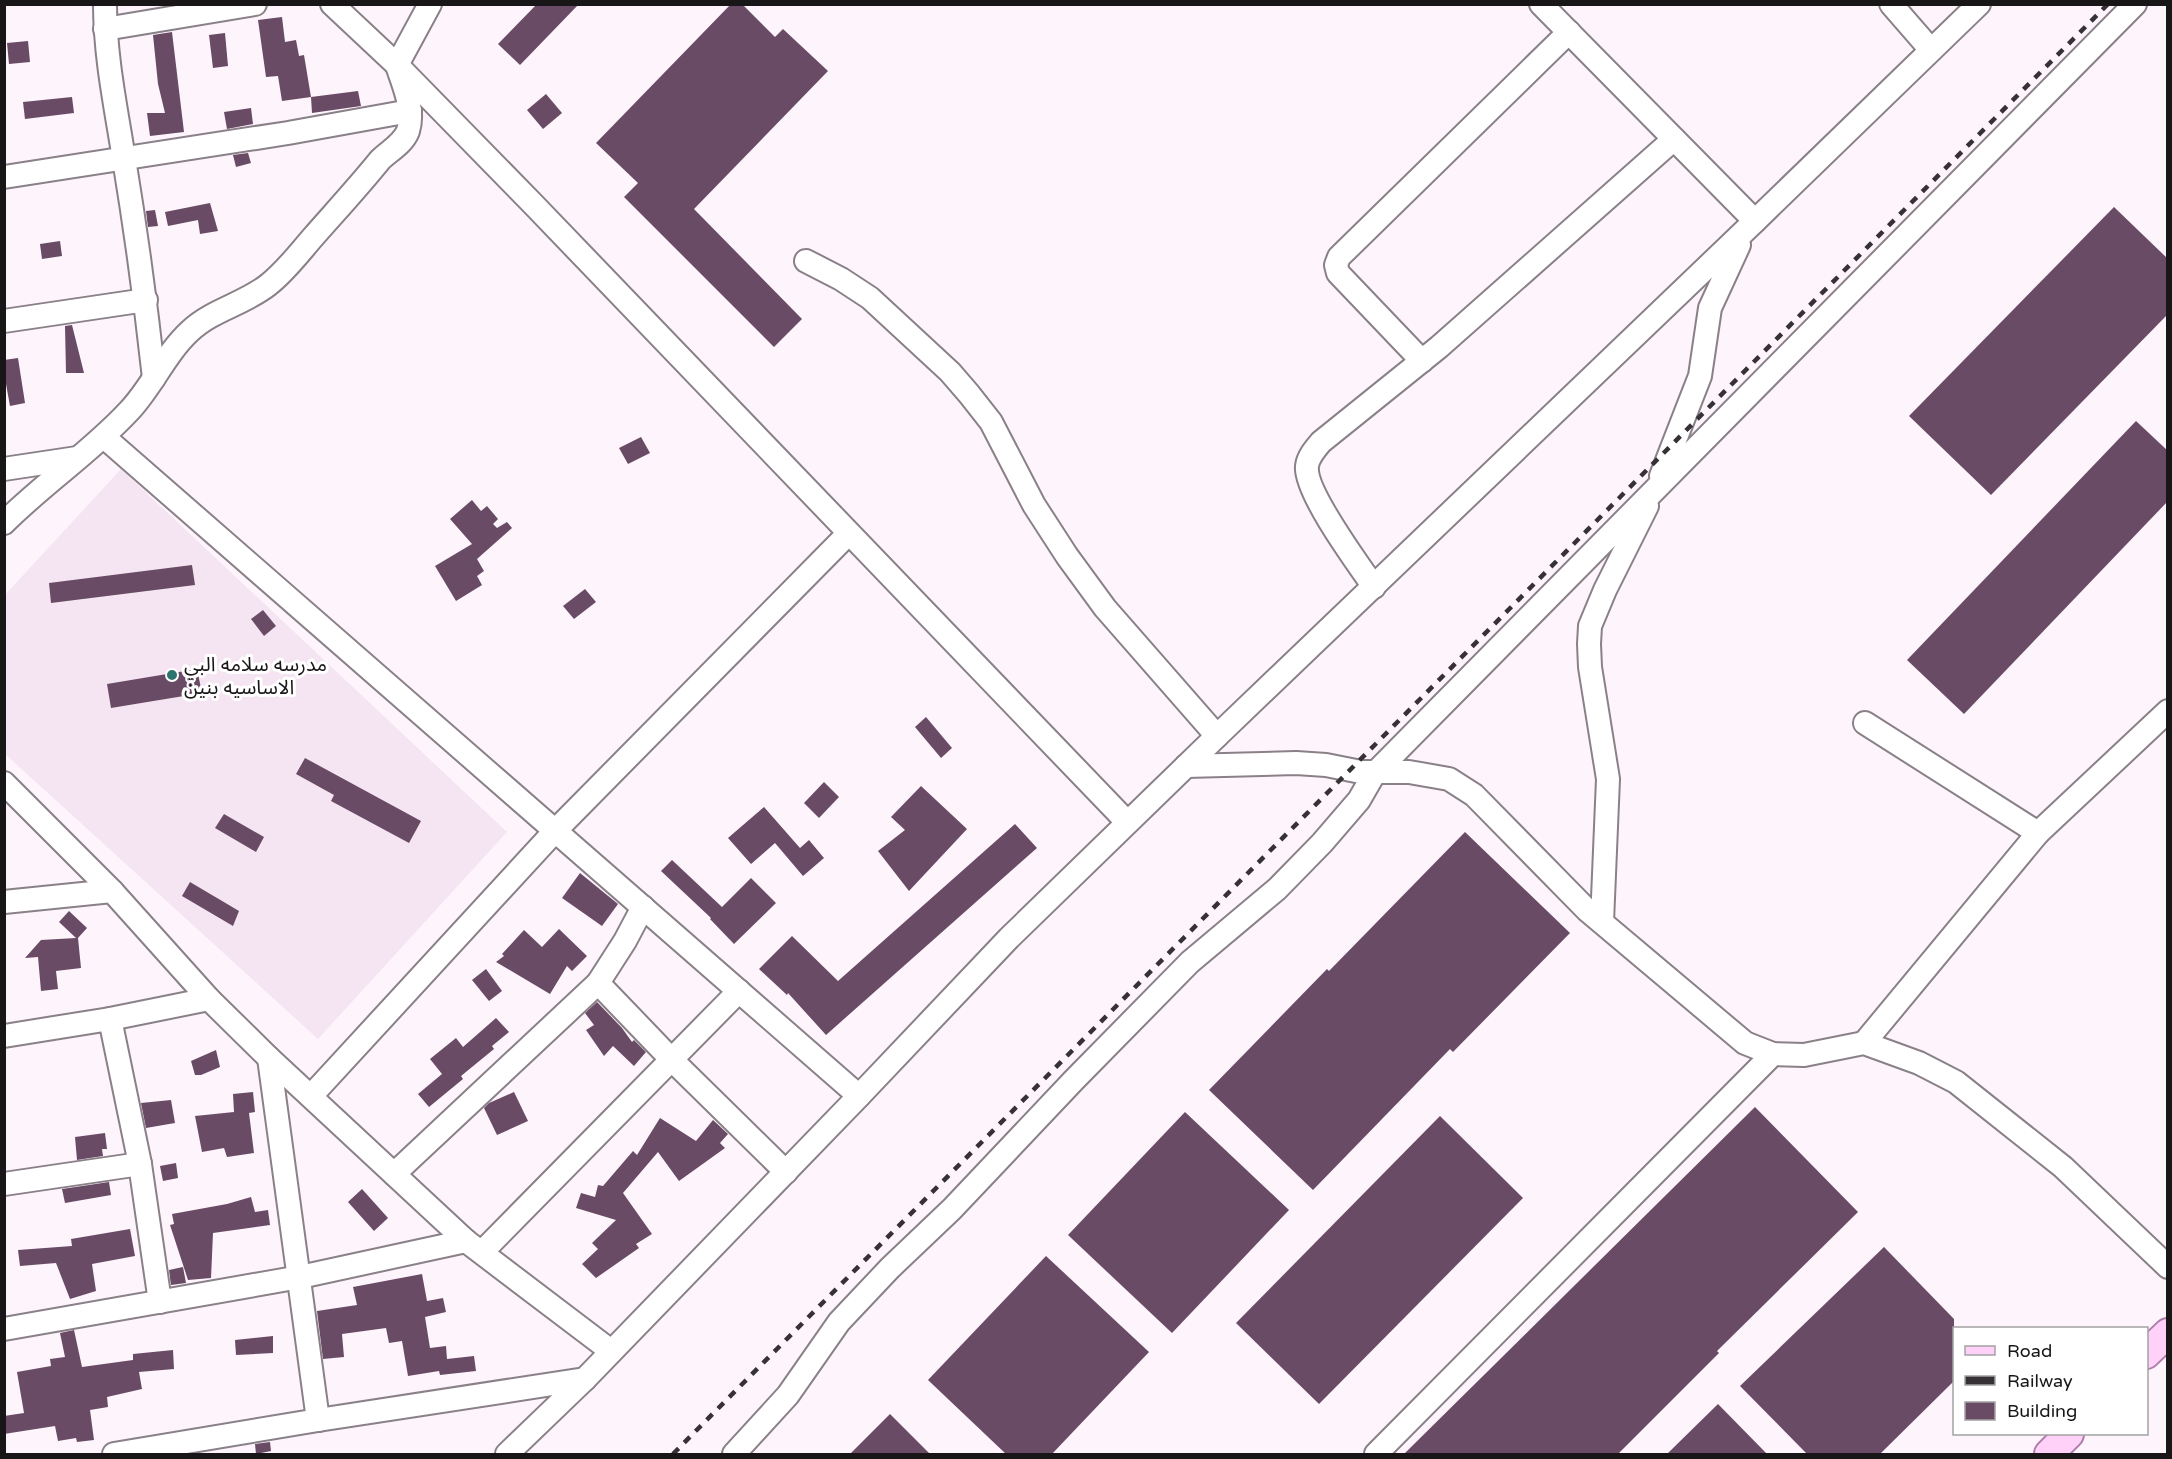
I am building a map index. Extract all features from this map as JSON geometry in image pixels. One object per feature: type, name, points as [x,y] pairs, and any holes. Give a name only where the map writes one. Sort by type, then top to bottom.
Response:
[{"type":"main road","points":[[2148,1352],[2168,1333]]},
{"type":"main road","points":[[2049,1455],[2068,1435]]},
{"type":"street","points":[[105,4],[105,29],[146,300],[154,378]]},
{"type":"street","points":[[105,29],[255,4]]},
{"type":"street","points":[[332,4],[397,64],[549,220],[1127,822]]},
{"type":"street","points":[[4,523],[27,500],[104,437],[132,408],[170,353],[190,330],[214,314],[241,302],[266,286],[287,268],[382,158],[405,137],[410,111],[397,64],[430,4]]},
{"type":"street","points":[[1541,4],[1674,139],[1751,226]]},
{"type":"street","points":[[1891,4],[1931,50]]},
{"type":"street","points":[[507,1455],[860,1096],[1009,938],[1185,766],[1751,226],[1979,4]]},
{"type":"street","points":[[734,1455],[788,1395],[838,1322],[890,1268],[952,1209],[1074,1080],[1191,962],[1276,889],[1323,843],[1359,800],[1374,774],[2135,4]]},
{"type":"street","points":[[1422,361],[1338,273],[1336,266],[1339,256],[1569,32]]},
{"type":"street","points":[[4,177],[288,133],[410,111]]},
{"type":"street","points":[[1374,587],[1310,486],[1307,466],[1312,453],[1321,442],[1422,361],[1674,139]]},
{"type":"street","points":[[1602,922],[1608,779],[1590,667],[1590,626],[1605,590],[1656,488],[1700,376],[1710,308],[1751,226]]},
{"type":"street","points":[[806,261],[841,279],[870,298],[950,372],[963,387],[991,422],[1035,505],[1066,556],[1105,608],[1217,736]]},
{"type":"street","points":[[4,321],[146,300]]},
{"type":"street","points":[[104,437],[860,1096]]},
{"type":"street","points":[[4,469],[78,458]]},
{"type":"street","points":[[311,1096],[555,831],[848,534]]},
{"type":"street","points":[[1863,1043],[2038,833],[2168,711]]},
{"type":"street","points":[[1865,723],[2038,833]]},
{"type":"street","points":[[1185,766],[1296,763],[1326,765],[1374,774],[1409,772],[1430,774],[1449,779],[1474,795],[1587,910],[1745,1043],[1773,1054],[1803,1055],[1863,1043],[1919,1063],[1956,1082],[2062,1167],[2168,1267]]},
{"type":"street","points":[[4,783],[112,891],[209,999],[269,1058],[474,1246],[611,1351]]},
{"type":"street","points":[[4,902],[112,891]]},
{"type":"street","points":[[394,1174],[598,983],[625,941],[643,907]]},
{"type":"street","points":[[598,983],[671,1059],[786,1172]]},
{"type":"street","points":[[4,1329],[474,1246],[671,1059],[739,991]]},
{"type":"street","points":[[4,1036],[110,1019],[209,999]]},
{"type":"street","points":[[110,1019],[140,1164],[160,1302]]},
{"type":"street","points":[[1376,1455],[1773,1054]]},
{"type":"street","points":[[269,1058],[318,1420]]},
{"type":"street","points":[[4,1184],[140,1164]]},
{"type":"street","points":[[114,1455],[585,1378]]},
{"type":"shaded area","name":"مدرسه سلامه البي الاساسيه بنين","points":[[121,469],[507,832],[318,1039],[5,754],[4,596]]},
{"type":"building","points":[[537,4],[579,4],[520,65],[498,44]]},
{"type":"building","points":[[731,4],[742,4],[775,37],[783,29],[828,71],[694,209],[802,319],[774,347],[624,197],[638,183],[596,143]]},
{"type":"building","points":[[282,17],[285,42],[296,40],[299,56],[304,55],[311,97],[282,101],[278,76],[266,77],[258,20]]},
{"type":"building","points":[[172,32],[184,132],[150,136],[147,113],[165,113],[158,84],[153,35]]},
{"type":"building","points":[[225,33],[228,66],[213,68],[209,35]]},
{"type":"building","points":[[28,41],[30,62],[9,64],[7,43]]},
{"type":"building","points":[[358,91],[361,106],[312,113],[311,97]]},
{"type":"building","points":[[546,94],[562,113],[543,129],[527,110]]},
{"type":"building","points":[[72,97],[74,113],[25,119],[23,102]]},
{"type":"building","points":[[251,108],[253,124],[227,129],[224,112]]},
{"type":"building","points":[[248,153],[251,163],[236,167],[233,155]]},
{"type":"building","points":[[210,203],[218,231],[200,234],[198,220],[168,226],[165,212]]},
{"type":"building","points":[[2114,207],[2168,259],[2168,314],[1991,495],[1909,416]]},
{"type":"building","points":[[155,210],[158,226],[148,227],[146,211]]},
{"type":"building","points":[[60,241],[62,256],[42,259],[40,244]]},
{"type":"building","points":[[72,325],[84,373],[66,373],[65,326]]},
{"type":"building","points":[[18,358],[25,403],[10,406],[4,360]]},
{"type":"building","points":[[2136,421],[2168,451],[2168,501],[1964,714],[1907,660]]},
{"type":"building","points":[[641,437],[650,453],[628,464],[619,448]]},
{"type":"building","points":[[472,500],[481,511],[487,506],[498,519],[493,524],[497,528],[507,522],[512,528],[477,559],[484,571],[477,576],[482,585],[456,601],[435,566],[472,544],[450,519]]},
{"type":"building","points":[[192,565],[195,585],[51,603],[49,583]]},
{"type":"building","points":[[585,589],[596,602],[574,619],[563,606]]},
{"type":"building","points":[[263,610],[276,626],[264,636],[251,619]]},
{"type":"building","points":[[197,669],[202,693],[111,708],[107,684]]},
{"type":"building","points":[[926,717],[952,748],[941,758],[915,727]]},
{"type":"building","points":[[305,758],[421,821],[409,843],[331,801],[334,795],[296,774]]},
{"type":"building","points":[[824,782],[839,797],[819,818],[804,803]]},
{"type":"building","points":[[921,786],[967,829],[909,891],[878,851],[905,830],[891,817]]},
{"type":"building","points":[[764,807],[800,848],[809,840],[824,858],[803,876],[775,843],[751,864],[728,838]]},
{"type":"building","points":[[224,814],[264,837],[256,852],[215,828]]},
{"type":"building","points":[[1015,824],[1037,848],[826,1035],[788,993],[787,995],[759,969],[792,936],[838,981]]},
{"type":"building","points":[[1465,832],[1570,933],[1453,1052],[1450,1049],[1313,1190],[1209,1090]]},
{"type":"building","points":[[672,860],[722,907],[751,878],[776,903],[734,944],[711,918],[661,871]]},
{"type":"building","points":[[580,873],[618,904],[602,926],[562,898]]},
{"type":"building","points":[[190,882],[239,911],[233,926],[182,896]]},
{"type":"building","points":[[69,911],[87,928],[78,938],[81,968],[56,971],[58,989],[41,991],[38,957],[25,958],[41,940],[76,938],[59,922]]},
{"type":"building","points":[[559,929],[587,956],[572,971],[567,966],[550,994],[496,962],[504,956],[502,954],[524,930],[542,947]]},
{"type":"building","points":[[486,969],[502,991],[489,1001],[472,980]]},
{"type":"building","points":[[597,1002],[632,1042],[634,1040],[646,1052],[634,1066],[613,1046],[604,1056],[586,1030],[594,1025],[585,1013]]},
{"type":"building","points":[[496,1018],[509,1032],[492,1046],[494,1049],[461,1076],[463,1079],[429,1107],[418,1094],[442,1074],[430,1059],[456,1038],[463,1047]]},
{"type":"building","points":[[216,1050],[220,1067],[201,1075],[195,1075],[191,1061]]},
{"type":"building","points":[[253,1092],[255,1112],[249,1113],[254,1153],[227,1157],[224,1148],[202,1152],[195,1116],[234,1112],[233,1094]]},
{"type":"building","points":[[514,1092],[528,1121],[497,1135],[484,1108],[489,1103]]},
{"type":"building","points":[[171,1100],[175,1123],[146,1128],[141,1103]]},
{"type":"building","points":[[1755,1107],[1858,1212],[1717,1351],[1719,1353],[1617,1455],[1403,1455]]},
{"type":"building","points":[[1185,1112],[1289,1210],[1172,1333],[1068,1235]]},
{"type":"building","points":[[1440,1116],[1523,1198],[1319,1404],[1236,1323]]},
{"type":"building","points":[[660,1118],[696,1141],[713,1120],[728,1134],[720,1143],[725,1148],[679,1181],[658,1152],[623,1193],[652,1234],[636,1244],[639,1248],[596,1278],[582,1264],[598,1249],[592,1243],[616,1220],[576,1208],[581,1193],[595,1197],[598,1185],[603,1186],[633,1151],[637,1155]]},
{"type":"building","points":[[105,1133],[107,1149],[102,1149],[103,1156],[77,1160],[75,1137]]},
{"type":"building","points":[[176,1163],[178,1178],[163,1181],[160,1166]]},
{"type":"building","points":[[109,1182],[111,1195],[65,1203],[62,1189]]},
{"type":"building","points":[[362,1189],[388,1218],[374,1231],[348,1202]]},
{"type":"building","points":[[251,1197],[255,1212],[268,1210],[270,1225],[213,1233],[211,1278],[188,1280],[170,1225],[174,1224],[172,1214]]},
{"type":"building","points":[[130,1229],[135,1256],[92,1264],[96,1291],[70,1299],[56,1263],[20,1266],[18,1250],[72,1246],[71,1239]]},
{"type":"building","points":[[1884,1247],[1954,1319],[1953,1382],[1879,1455],[1808,1455],[1740,1386]]},
{"type":"building","points":[[1046,1256],[1149,1352],[1051,1455],[1007,1455],[928,1380]]},
{"type":"building","points":[[183,1267],[186,1283],[171,1285],[169,1270]]},
{"type":"building","points":[[422,1274],[427,1301],[443,1298],[446,1312],[425,1317],[430,1348],[446,1346],[447,1359],[474,1356],[476,1371],[440,1375],[439,1371],[408,1376],[402,1341],[389,1343],[386,1328],[342,1334],[344,1357],[323,1359],[317,1311],[357,1305],[353,1287]]},
{"type":"building","points":[[74,1330],[82,1367],[133,1360],[133,1354],[173,1350],[174,1369],[139,1372],[142,1389],[107,1397],[108,1407],[90,1410],[94,1440],[77,1442],[76,1438],[58,1441],[55,1426],[4,1434],[4,1416],[24,1413],[17,1372],[51,1366],[50,1359],[65,1357],[60,1333]]},
{"type":"building","points":[[273,1336],[273,1353],[236,1355],[235,1340]]},
{"type":"building","points":[[1718,1404],[1768,1455],[1666,1455]]},
{"type":"building","points":[[890,1414],[931,1455],[849,1455]]},
{"type":"building","points":[[270,1442],[271,1451],[256,1454],[255,1444]]},
{"type":"railway","points":[[673,1454],[2108,4]]},
{"type":"place","name":"مدرسه سلامه البي الاساسيه بنين","points":[[172,675]]}]
